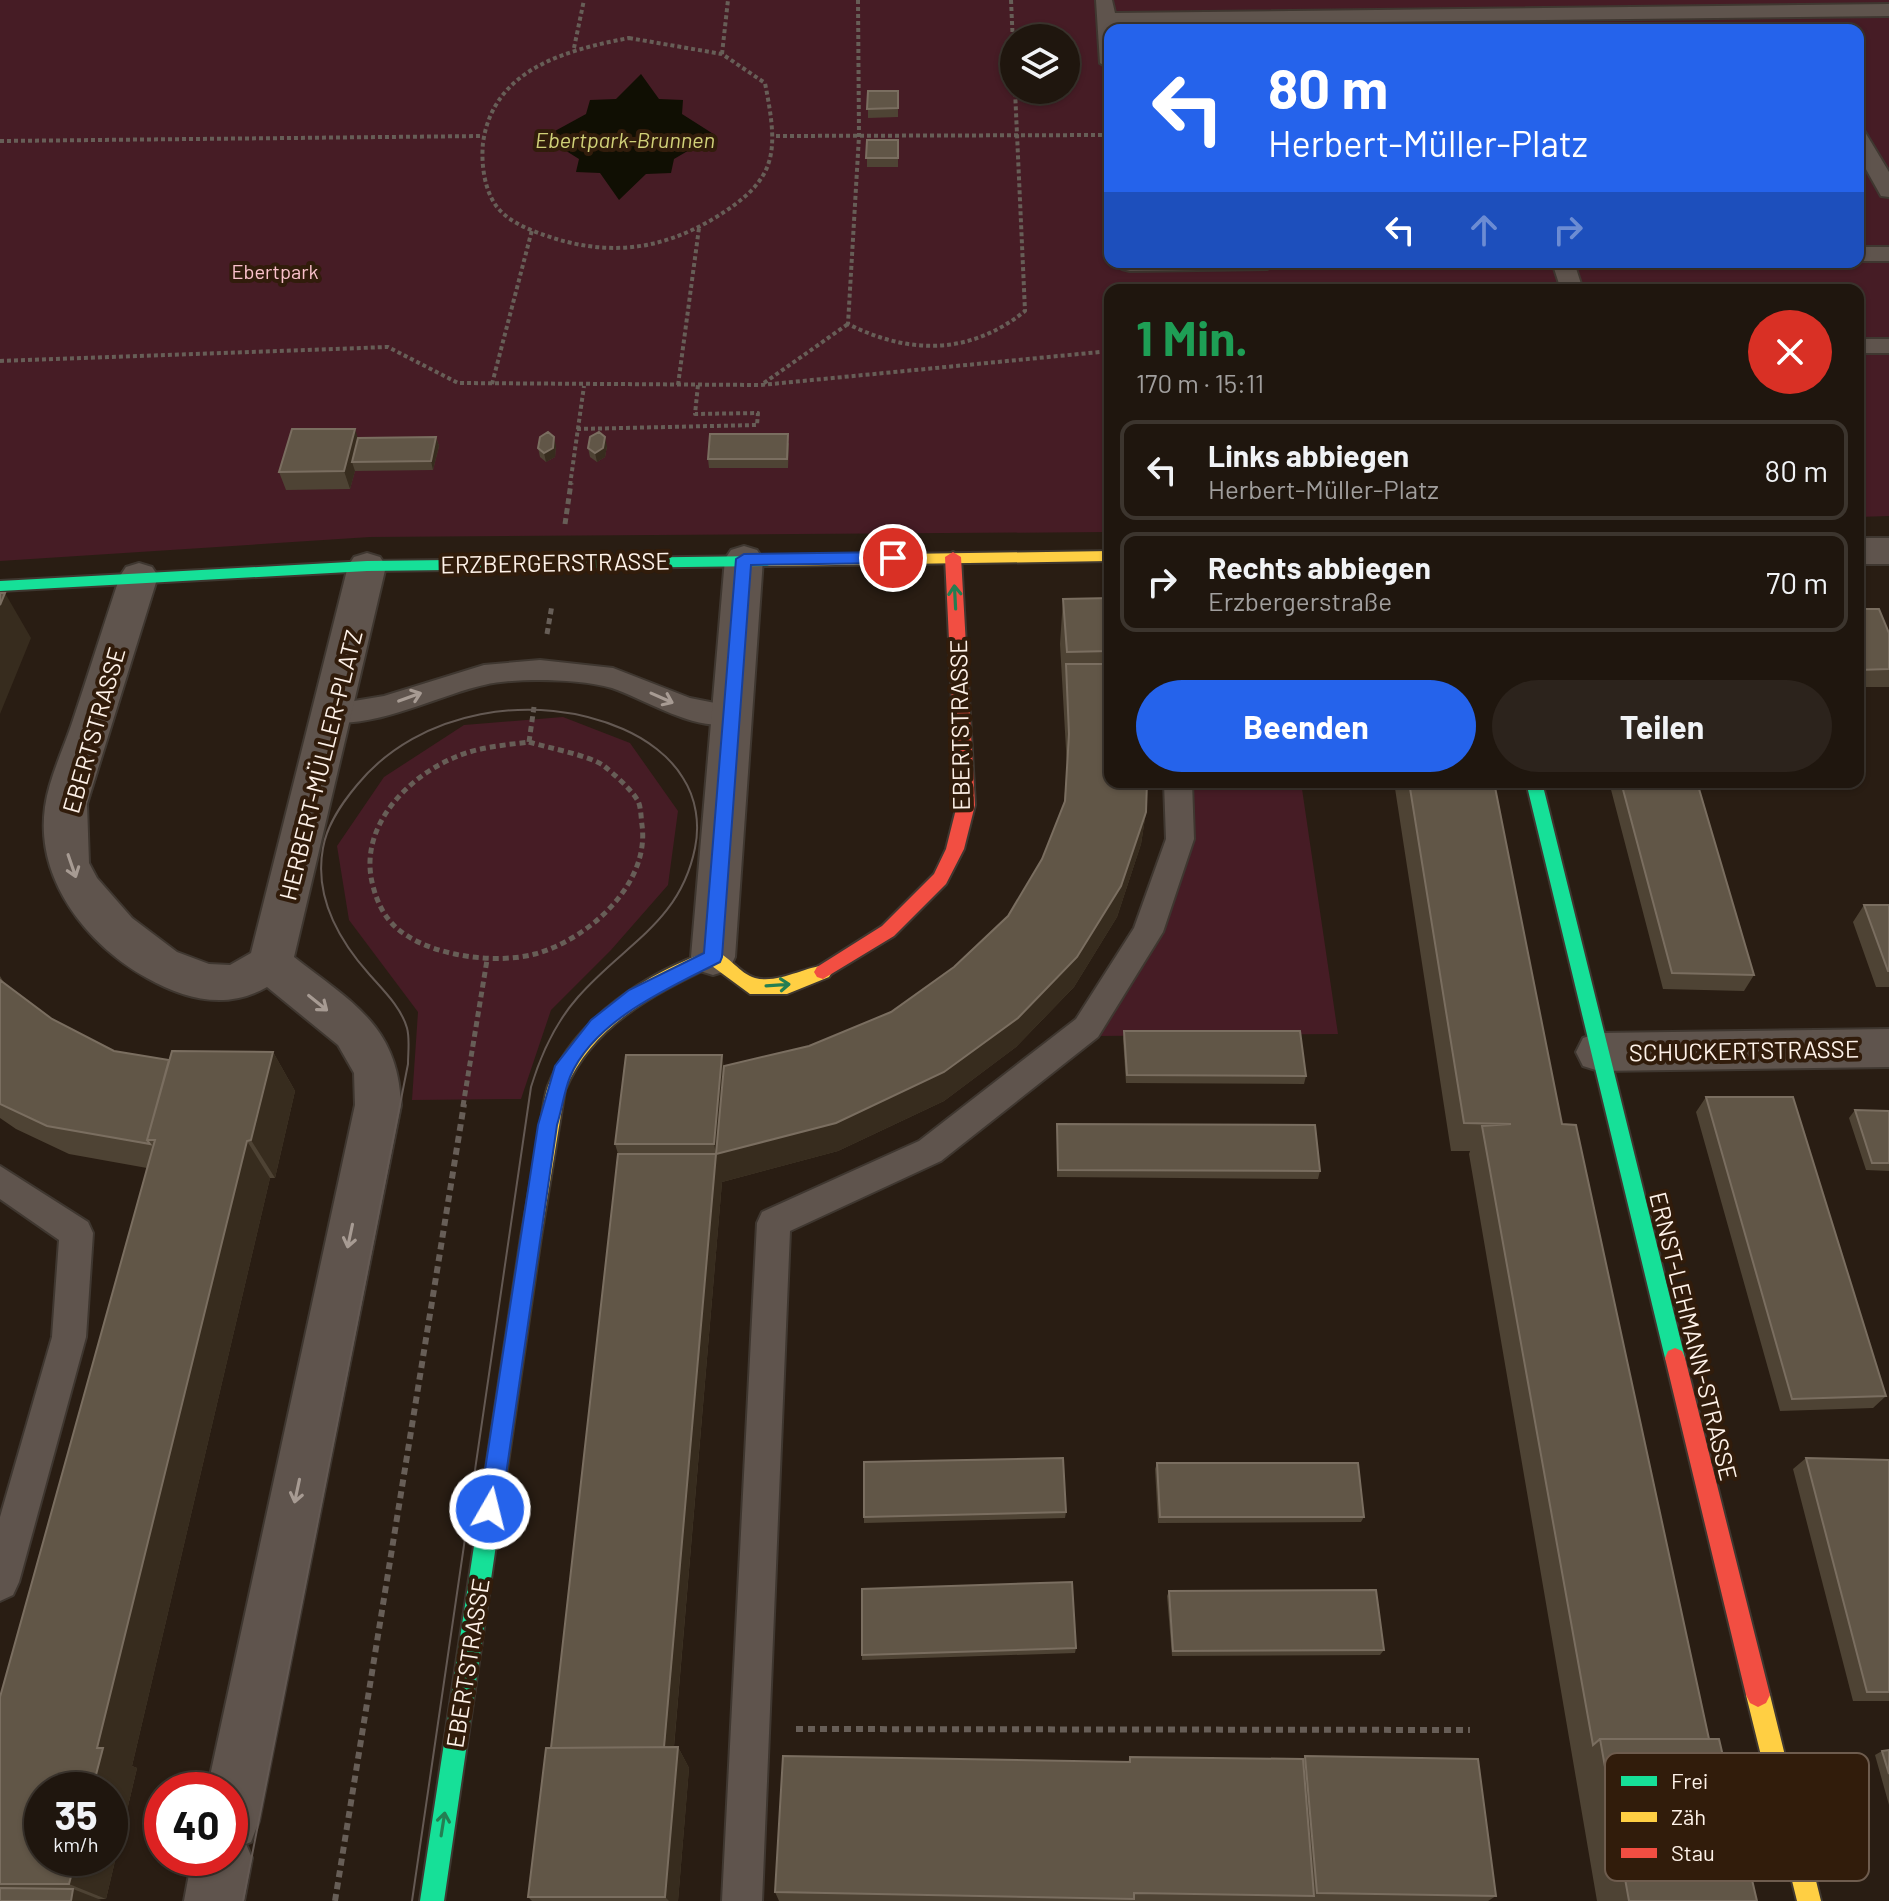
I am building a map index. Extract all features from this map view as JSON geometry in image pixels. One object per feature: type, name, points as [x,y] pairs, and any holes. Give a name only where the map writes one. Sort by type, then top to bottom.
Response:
[{"type":"street","points":[[1864,551],[1889,551]]},
{"type":"street","name":"ERZBERGERSTRASSE","points":[[0,586],[139,576],[367,566],[1104,556]]},
{"type":"street","name":"EBERTSTRASSE","points":[[432,1901],[548,1125],[562,1072],[598,1025],[636,995],[713,957],[750,986],[787,986],[858,953],[888,931],[940,879],[955,849],[966,805],[953,557]]},
{"type":"street","points":[[713,957],[744,559]]},
{"type":"street","name":"HERBERT-MÜLLER-PLATZ","points":[[270,964],[334,713],[367,566]]},
{"type":"street","name":"EBERTSTRASSE","points":[[139,576],[66,804],[65,842],[71,872],[99,911],[146,956],[189,979],[232,983],[270,964]]},
{"type":"street","name":"ERNST-LEHMANN-STRASSE","points":[[1535,788],[1772,1753]]},
{"type":"street","points":[[240,1772],[378,1105],[377,1071],[354,1031],[270,964]]},
{"type":"street","name":"SCHUCKERTSTRASSE","points":[[1599,1052],[1889,1048]]},
{"type":"street","points":[[214,1901],[219,1876]]},
{"type":"street","name":"ERNST-LEHMANN-STRASSE","points":[[1804,1881],[1809,1901]]},
{"type":"lane","points":[[1105,10],[1485,15],[1801,14],[1889,10]]},
{"type":"lane","points":[[1864,147],[1889,191]]},
{"type":"lane","points":[[1864,254],[1889,254]]},
{"type":"lane","points":[[1864,346],[1889,346]]},
{"type":"lane","points":[[334,713],[384,706],[435,687],[484,675],[540,670],[613,678],[686,708],[730,715]]},
{"type":"lane","points":[[742,1901],[774,1223],[930,1151],[1087,1028],[1148,932],[1180,839],[1178,788]]},
{"type":"lane","points":[[0,1181],[76,1233],[69,1337],[0,1582]]},
{"type":"path","points":[[574,48],[584,0]]},
{"type":"path","points":[[722,54],[728,0]]},
{"type":"path","points":[[848,324],[859,136],[858,0]]},
{"type":"path","points":[[1011,0],[1012,24]]},
{"type":"path","points":[[629,38],[668,42],[722,54],[765,83],[776,136],[771,171],[745,201],[699,228],[620,250],[575,244],[532,230],[499,209],[482,167],[482,136],[490,108],[517,79],[574,48],[629,38]]},
{"type":"path","points":[[848,324],[877,341],[943,349],[976,341],[1008,327],[1025,311],[1016,104]]},
{"type":"path","points":[[776,136],[1104,135]]},
{"type":"path","points":[[0,141],[482,136]]},
{"type":"path","points":[[678,386],[699,228]]},
{"type":"path","points":[[492,384],[532,230]]},
{"type":"path","points":[[761,385],[848,324]]},
{"type":"path","points":[[0,361],[388,347],[458,383],[678,386],[761,385],[1104,352]]},
{"type":"path","points":[[577,429],[757,425],[758,413],[695,414],[698,385]]},
{"type":"path","points":[[560,561],[584,386]]},
{"type":"path","points":[[529,742],[567,748],[601,762],[628,785],[643,814],[645,847],[634,882],[610,912],[574,938],[532,954],[487,960],[443,954],[407,937],[382,911],[369,880],[370,846],[384,813],[422,776],[445,761],[485,747],[529,742]]},
{"type":"path","points":[[335,1901],[487,960]]},
{"type":"path","points":[[751,1729],[1470,1730]]},
{"type":"green space","name":"Ebertpark","points":[[0,0],[1889,0],[1889,516],[1864,517],[1864,284],[1104,284],[1104,532],[370,537],[0,561]]},
{"type":"green space","points":[[563,717],[630,743],[678,811],[668,885],[611,950],[551,1010],[521,1099],[412,1100],[418,1012],[349,920],[337,846],[384,777],[464,725]]},
{"type":"green space","points":[[1190,788],[1302,788],[1338,1034],[1099,1036],[1160,938],[1193,839]]},
{"type":"water","name":"Ebertpark-Brunnen","points":[[641,74],[659,99],[683,100],[682,114],[715,135],[674,159],[671,173],[646,174],[619,200],[600,173],[576,172],[579,159],[544,137],[586,114],[590,100],[616,99]]},
{"type":"building","points":[[868,91],[898,91],[898,108],[867,109]]},
{"type":"building","points":[[867,140],[898,140],[898,158],[866,158]]},
{"type":"building","points":[[292,429],[355,429],[344,471],[279,472]]},
{"type":"building","points":[[548,432],[554,437],[553,448],[544,453],[538,448],[540,437]]},
{"type":"building","points":[[599,432],[605,437],[603,448],[595,453],[588,448],[590,437]]},
{"type":"building","points":[[710,434],[788,434],[787,459],[708,459]]},
{"type":"building","points":[[436,437],[431,461],[352,462],[358,438]]},
{"type":"building","points":[[1104,598],[1104,651],[1067,652],[1063,599]]},
{"type":"building","points":[[1864,609],[1879,609],[1889,633],[1889,669],[1864,670]]},
{"type":"building","points":[[1066,664],[1104,664],[1104,788],[1147,788],[1146,812],[1121,886],[1077,957],[1018,1018],[944,1072],[836,1123],[716,1154],[724,1066],[809,1046],[891,1012],[954,967],[1008,916],[1042,859],[1065,801],[1069,734]]},
{"type":"building","points":[[1410,788],[1495,788],[1562,1124],[1576,1125],[1709,1739],[1600,1739],[1593,1745],[1482,1126],[1511,1124],[1464,1123]]},
{"type":"building","points":[[1623,788],[1699,788],[1754,975],[1672,973]]},
{"type":"building","points":[[1864,905],[1889,905],[1889,971],[1888,971]]},
{"type":"building","points":[[0,980],[52,1019],[114,1051],[169,1060],[147,1140],[150,1144],[47,1126],[0,1104]]},
{"type":"building","points":[[1124,1031],[1300,1031],[1306,1076],[1127,1075]]},
{"type":"building","points":[[172,1051],[273,1052],[251,1140],[247,1141],[97,1748],[103,1748],[97,1772],[24,1772],[24,1876],[71,1876],[69,1884],[0,1884],[0,1697],[155,1140],[147,1140]]},
{"type":"building","points":[[626,1055],[722,1055],[714,1144],[615,1144]]},
{"type":"building","points":[[1706,1097],[1793,1097],[1886,1396],[1792,1399]]},
{"type":"building","points":[[1855,1110],[1889,1111],[1889,1163],[1872,1163]]},
{"type":"building","points":[[1057,1124],[1315,1125],[1320,1171],[1058,1170]]},
{"type":"building","points":[[618,1154],[716,1154],[664,1747],[551,1748]]},
{"type":"building","points":[[1063,1458],[1066,1512],[864,1517],[864,1462]]},
{"type":"building","points":[[1806,1458],[1889,1460],[1889,1692],[1867,1692]]},
{"type":"building","points":[[1157,1463],[1358,1463],[1364,1517],[1160,1517]]},
{"type":"building","points":[[1072,1582],[1076,1648],[862,1655],[862,1589]]},
{"type":"building","points":[[1376,1590],[1384,1650],[1173,1651],[1169,1591]]},
{"type":"building","points":[[1600,1739],[1719,1739],[1722,1753],[1605,1753],[1605,1767]]},
{"type":"building","points":[[678,1747],[665,1897],[528,1897],[546,1748]]},
{"type":"building","points":[[1889,1750],[1889,1774],[1882,1751]]},
{"type":"building","points":[[783,1756],[1130,1762],[1130,1757],[1303,1759],[1314,1896],[1134,1893],[1134,1899],[775,1892]]},
{"type":"building","points":[[1305,1756],[1478,1759],[1496,1896],[1317,1893]]},
{"type":"building","points":[[1625,1881],[1752,1881],[1757,1901],[1629,1901]]},
{"type":"building","points":[[0,1888],[73,1889],[71,1901],[0,1901]]},
{"type":"tram line","points":[[243,1901],[408,1064],[409,1041],[404,1020],[391,999],[347,946],[325,900],[321,866],[325,839],[336,814],[357,785],[383,759],[412,739],[445,724],[481,714],[517,710],[553,711],[589,717],[623,729],[664,755],[678,770],[691,794],[697,821],[695,848],[688,874],[664,914],[596,978],[562,1017],[539,1063],[531,1087],[412,1901]]},
{"type":"traffic: fast","points":[[0,586],[367,566],[769,561]]},
{"type":"traffic: fast","points":[[1535,788],[1675,1358]]},
{"type":"traffic: fast","points":[[432,1901],[531,1237]]},
{"type":"traffic: slow","points":[[769,561],[1104,556]]},
{"type":"traffic: slow","points":[[531,1237],[556,1090],[566,1065],[599,1025],[642,994],[713,957],[750,986],[787,986],[823,972]]},
{"type":"traffic: slow","points":[[1758,1695],[1772,1753]]},
{"type":"traffic: slow","points":[[1804,1881],[1809,1901]]},
{"type":"traffic: jam","points":[[823,972],[888,931],[940,879],[955,849],[966,805],[953,557]]},
{"type":"traffic: jam","points":[[1675,1358],[1758,1695]]},
{"type":"route","points":[[490,1509],[548,1125],[562,1072],[598,1025],[636,995],[713,957],[744,559],[893,558]]}]
